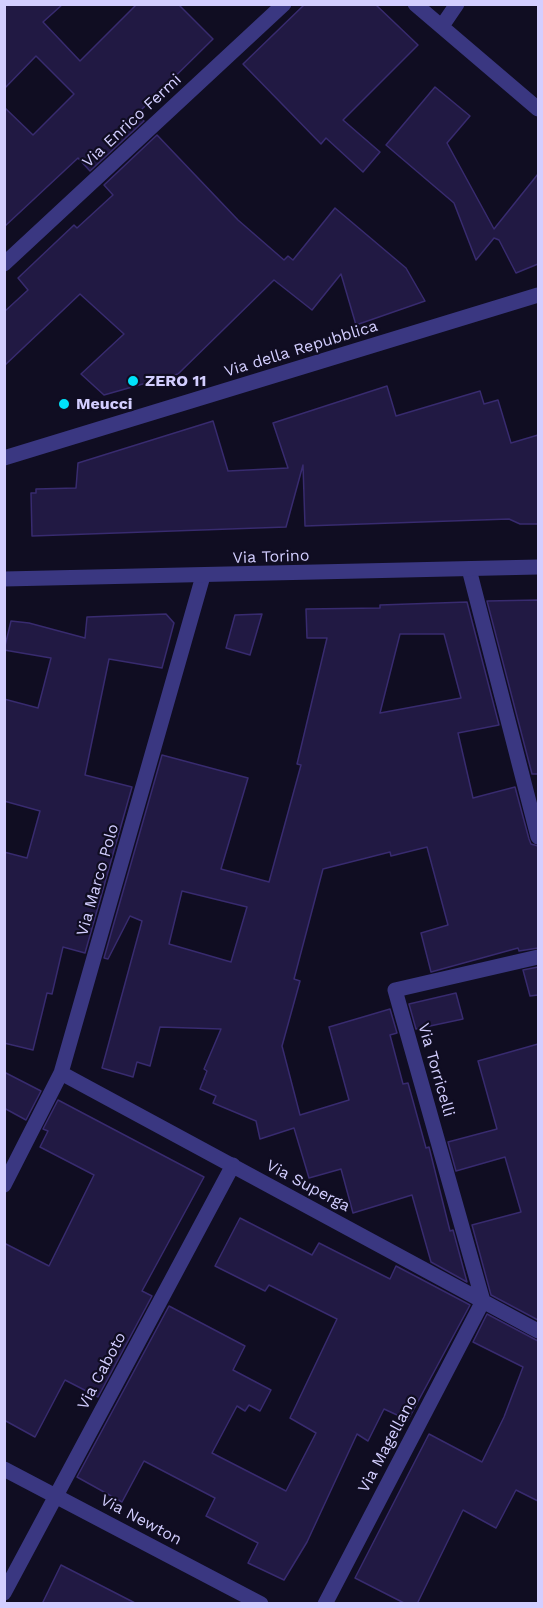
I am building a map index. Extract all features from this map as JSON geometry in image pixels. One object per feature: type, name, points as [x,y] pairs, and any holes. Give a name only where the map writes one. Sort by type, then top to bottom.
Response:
[{"type":"street","name":"Via Enrico Fermi","points":[[4,264],[284,4]]},
{"type":"street","points":[[415,4],[538,109]]},
{"type":"street","points":[[442,26],[457,4]]},
{"type":"street","name":"Via della Repubblica","points":[[4,459],[538,295]]},
{"type":"street","name":"Via Torino","points":[[4,579],[538,567]]},
{"type":"street","points":[[469,569],[538,837]]},
{"type":"street","name":"Via Marco Polo","points":[[4,1185],[62,1073],[203,576]]},
{"type":"street","name":"Via Torricelli","points":[[483,1300],[395,990],[538,957]]},
{"type":"street","name":"Via Superga","points":[[62,1073],[538,1331]]},
{"type":"street","name":"Via Caboto","points":[[4,1593],[232,1166]]},
{"type":"street","name":"Via Magellano","points":[[325,1604],[483,1300]]},
{"type":"street","name":"Via Newton","points":[[4,1469],[261,1604]]},
{"type":"building","points":[[4,4],[63,4],[43,22],[80,61],[137,4],[178,4],[213,39],[137,114],[144,121],[90,171],[78,158],[4,227],[4,107],[33,135],[74,94],[36,56],[4,89]]},
{"type":"building","points":[[305,4],[375,4],[418,45],[343,120],[380,152],[363,172],[326,138],[321,144],[243,64]]},
{"type":"building","points":[[435,87],[470,116],[447,143],[494,229],[538,174],[538,264],[516,273],[499,240],[494,238],[476,260],[454,203],[386,145]]},
{"type":"building","points":[[157,135],[238,220],[284,260],[288,256],[293,260],[335,208],[406,268],[425,301],[356,325],[341,274],[312,310],[274,280],[178,374],[104,395],[81,374],[124,334],[80,294],[4,366],[4,312],[28,290],[18,278],[74,225],[77,228],[113,195],[104,185]]},
{"type":"building","points":[[387,386],[396,416],[480,391],[484,404],[498,400],[511,443],[538,435],[538,524],[520,524],[509,519],[305,526],[303,465],[286,527],[32,536],[31,493],[36,493],[36,489],[76,488],[78,463],[213,421],[228,471],[288,468],[273,423]]},
{"type":"building","points":[[538,600],[538,774],[532,774],[487,601]]},
{"type":"building","points":[[467,602],[499,725],[458,733],[473,798],[515,787],[529,839],[531,844],[538,846],[538,948],[519,951],[518,948],[431,972],[421,933],[448,925],[427,847],[391,856],[390,852],[323,869],[294,979],[300,981],[282,1046],[300,1115],[349,1100],[329,1027],[390,1009],[397,1033],[390,1035],[403,1084],[408,1083],[426,1148],[429,1147],[450,1231],[453,1230],[467,1282],[431,1262],[412,1195],[353,1213],[341,1169],[309,1178],[294,1128],[260,1139],[256,1121],[213,1103],[216,1096],[200,1089],[207,1071],[204,1069],[221,1029],[160,1027],[150,1066],[137,1062],[133,1077],[102,1068],[142,921],[130,916],[108,959],[104,958],[162,755],[248,778],[221,869],[269,882],[301,765],[297,764],[327,638],[307,638],[306,609],[380,608],[380,605]],"holes":[[[400,634],[444,634],[461,698],[380,713]],[[182,891],[247,907],[231,962],[169,944]]]},
{"type":"building","points":[[166,614],[174,623],[162,668],[109,659],[85,775],[132,787],[85,953],[63,947],[52,994],[47,993],[33,1050],[4,1043],[4,852],[27,858],[40,811],[4,801],[4,699],[38,708],[51,658],[4,650],[11,621],[29,623],[85,638],[87,617]]},
{"type":"building","points":[[262,614],[250,655],[226,648],[235,615]]},
{"type":"building","points":[[538,967],[538,995],[530,996],[523,970]]},
{"type":"building","points":[[456,993],[463,1019],[416,1029],[409,1004]]},
{"type":"building","points":[[538,1044],[538,1320],[491,1295],[472,1225],[521,1212],[505,1157],[456,1171],[448,1142],[497,1129],[478,1061]]},
{"type":"building","points":[[4,1072],[41,1091],[26,1120],[4,1108]]},
{"type":"building","points":[[58,1100],[204,1177],[142,1291],[152,1296],[98,1397],[65,1380],[35,1437],[4,1420],[4,1243],[49,1266],[94,1175],[40,1147],[48,1131],[43,1129]]},
{"type":"building","points":[[240,1218],[312,1255],[319,1243],[390,1279],[396,1266],[470,1305],[408,1420],[384,1409],[368,1441],[357,1434],[307,1542],[284,1580],[248,1563],[258,1543],[206,1516],[215,1498],[144,1461],[122,1502],[77,1477],[169,1306],[245,1346],[233,1370],[271,1390],[260,1411],[249,1405],[245,1411],[237,1406],[212,1453],[286,1491],[316,1433],[290,1418],[337,1319],[269,1285],[265,1291],[215,1266]]},
{"type":"building","points":[[487,1314],[538,1341],[538,1501],[516,1490],[496,1528],[463,1510],[417,1604],[406,1604],[355,1578],[429,1434],[482,1462],[504,1417],[523,1367],[473,1342]]},
{"type":"building","points":[[61,1565],[137,1604],[42,1604]]},
{"type":"place","name":"ZERO 11","points":[[133,381]]},
{"type":"place","name":"Meucci","points":[[64,404]]}]
